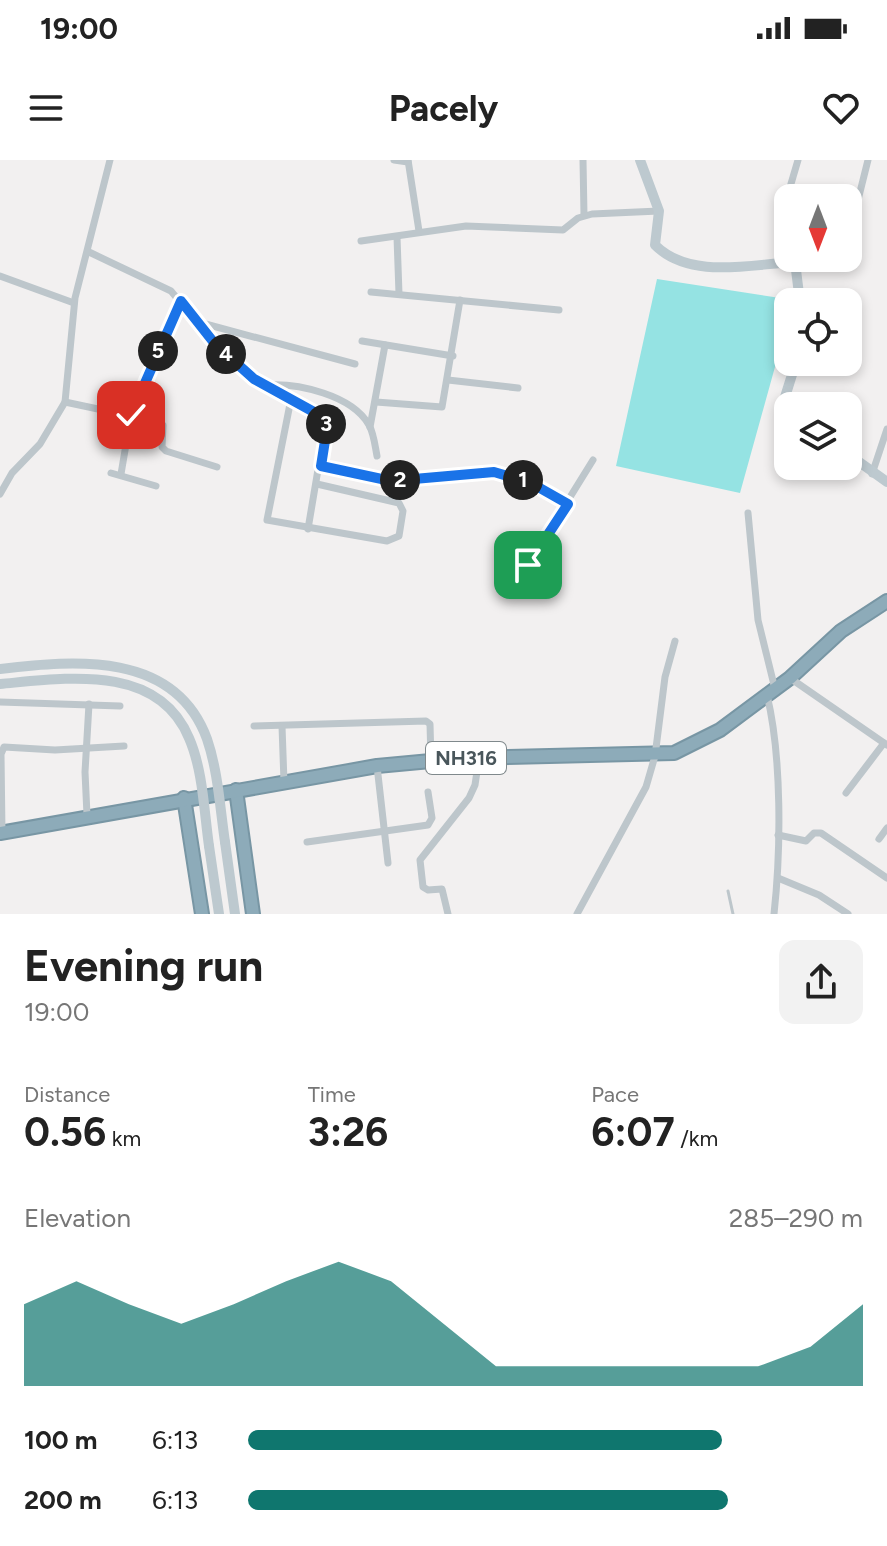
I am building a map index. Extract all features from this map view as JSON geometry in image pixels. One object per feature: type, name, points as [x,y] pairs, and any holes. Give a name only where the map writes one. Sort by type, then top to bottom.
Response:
[{"type":"highway","name":"NH316","points":[[1,832],[377,766],[479,758],[655,756],[696,745],[790,678],[841,631],[887,601]]},
{"type":"highway","points":[[236,790],[253,914]]},
{"type":"highway","points":[[184,798],[202,914]]},
{"type":"main road","points":[[640,160],[659,211],[655,245],[679,263],[712,267],[774,262]]},
{"type":"main road","points":[[862,466],[887,482]]},
{"type":"main road","points":[[0,669],[86,662],[140,673],[173,690],[195,716],[206,737],[235,914]]},
{"type":"main road","points":[[0,684],[94,679],[134,686],[161,698],[173,709],[191,741],[219,914]]},
{"type":"street","points":[[0,494],[12,473],[40,444],[65,402],[74,303],[110,160]]},
{"type":"street","points":[[394,160],[408,161],[419,231]]},
{"type":"street","points":[[583,160],[584,215]]},
{"type":"street","points":[[791,184],[798,160]]},
{"type":"street","points":[[862,184],[868,160]]},
{"type":"street","points":[[361,241],[466,226],[563,230],[584,215],[659,211]]},
{"type":"street","points":[[397,237],[399,294]]},
{"type":"street","points":[[89,252],[160,284],[181,301],[215,344],[266,385],[326,422],[308,529]]},
{"type":"street","points":[[0,276],[74,303]]},
{"type":"street","points":[[371,292],[559,310]]},
{"type":"street","points":[[376,402],[438,409],[444,403],[460,300]]},
{"type":"street","points":[[121,474],[131,415],[181,301]]},
{"type":"street","points":[[198,322],[355,364]]},
{"type":"street","points":[[362,341],[453,356]]},
{"type":"street","points":[[377,456],[370,427],[385,345]]},
{"type":"street","points":[[448,380],[518,388]]},
{"type":"street","points":[[266,385],[287,385],[345,402],[370,427]]},
{"type":"street","points":[[291,399],[266,515],[271,522],[387,541],[399,536],[403,511],[399,503],[317,484]]},
{"type":"street","points":[[65,402],[131,415],[163,425],[162,447],[166,451],[217,467]]},
{"type":"street","points":[[872,474],[887,429]]},
{"type":"street","points":[[528,565],[593,460]]},
{"type":"street","points":[[321,466],[391,481],[494,472],[531,483],[568,504]]},
{"type":"street","points":[[111,473],[156,486]]},
{"type":"street","points":[[748,513],[758,620],[775,728],[778,878],[774,914]]},
{"type":"street","points":[[577,914],[637,809],[655,756],[665,677],[675,641]]},
{"type":"street","points":[[790,678],[886,744],[846,793]]},
{"type":"street","points":[[0,702],[120,706]]},
{"type":"street","points":[[87,815],[89,704]]},
{"type":"street","points":[[254,726],[426,721],[431,729],[431,761]]},
{"type":"street","points":[[282,726],[284,782]]},
{"type":"street","points":[[1,832],[1,749],[124,746]]},
{"type":"street","points":[[448,914],[442,889],[428,890],[423,887],[420,860],[469,798],[475,785],[479,758]]},
{"type":"street","points":[[377,766],[388,863]]},
{"type":"street","points":[[307,842],[431,823],[428,792]]},
{"type":"street","points":[[879,839],[887,828]]},
{"type":"street","points":[[778,835],[806,841],[814,833],[821,833],[887,878]]},
{"type":"street","points":[[778,878],[819,895],[848,914]]},
{"type":"lane","points":[[728,891],[733,914]]},
{"type":"water","points":[[657,279],[774,297],[774,370],[740,493],[616,466]]},
{"type":"route","points":[[131,415],[181,301],[215,344],[254,379],[323,417],[327,428],[321,466],[391,481],[494,472],[531,483],[568,504],[528,565]]}]
